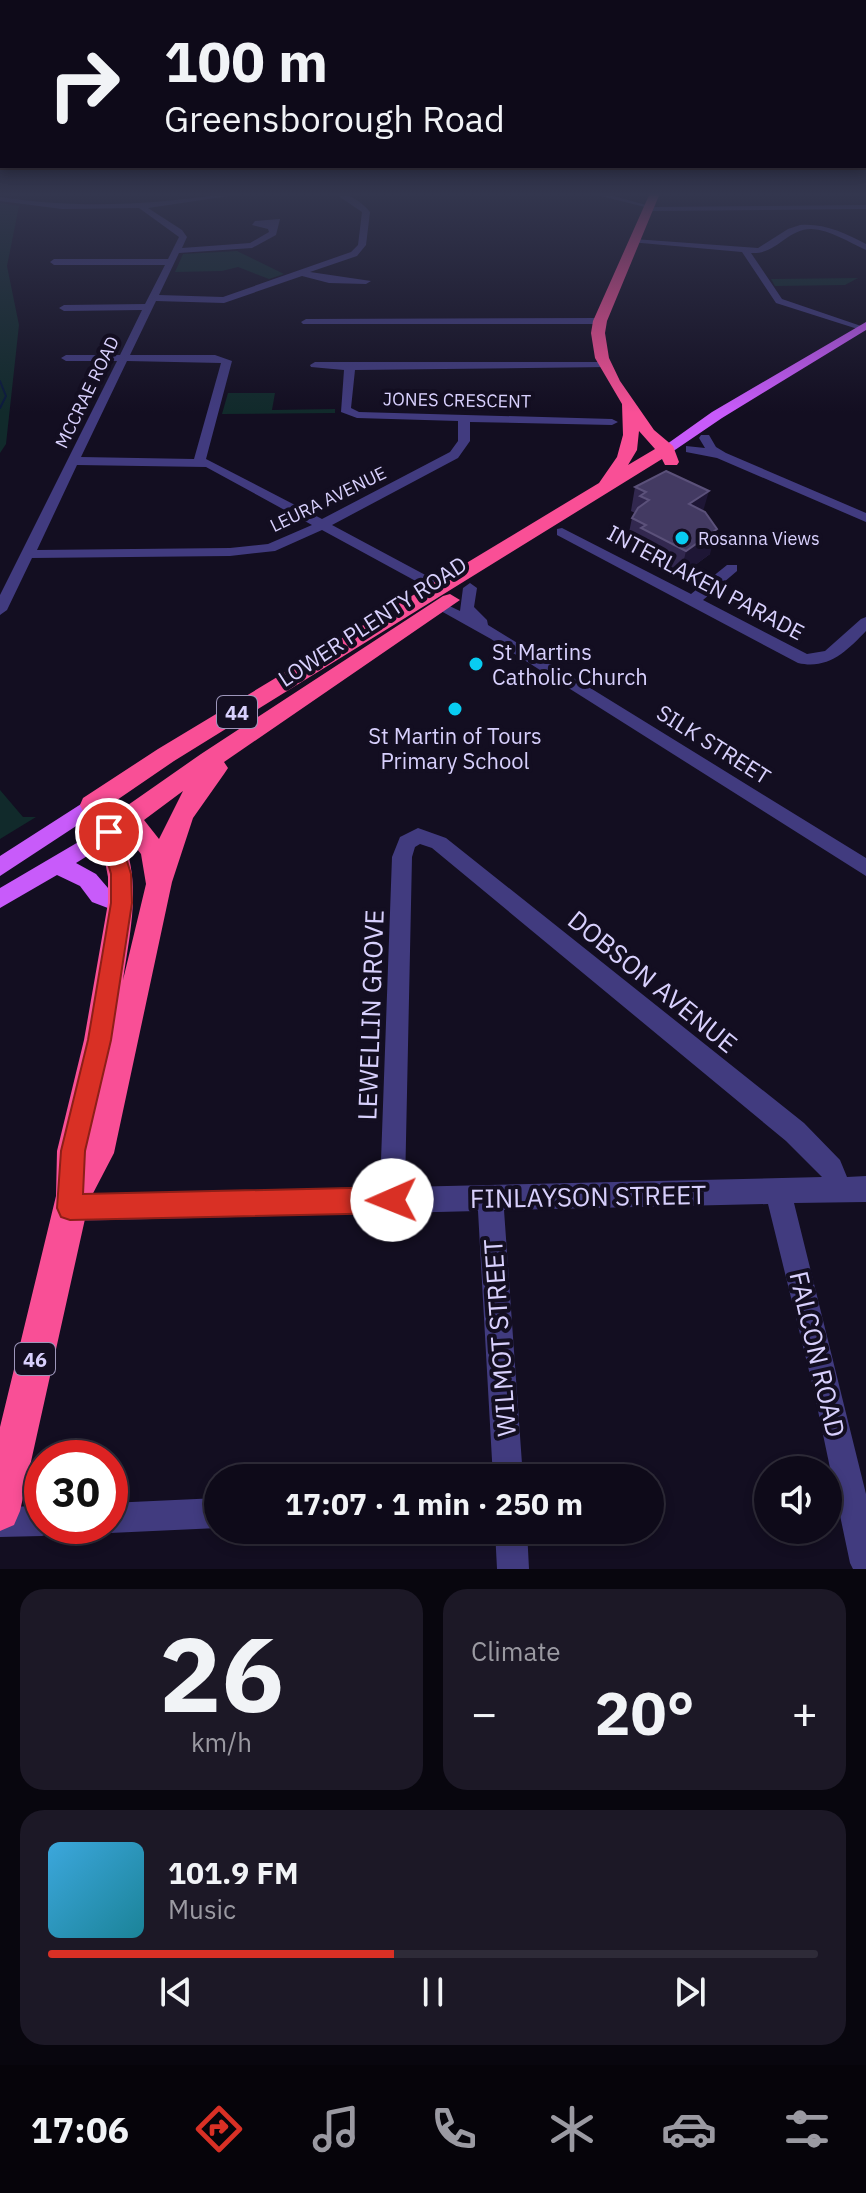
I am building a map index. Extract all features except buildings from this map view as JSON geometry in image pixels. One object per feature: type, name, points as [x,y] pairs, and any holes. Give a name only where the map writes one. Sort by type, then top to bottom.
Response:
[{"type":"highway","points":[[624,266],[600,321],[597,342],[605,365],[628,404],[637,412],[666,458]]},
{"type":"highway","points":[[628,404],[631,443],[636,450],[666,458]]},
{"type":"highway","name":"44","points":[[594,495],[622,465],[631,443]]},
{"type":"highway","name":"LOWER PLENTY ROAD","points":[[118,826],[439,597],[594,495],[627,475],[666,458]]},
{"type":"highway","name":"LOWER PLENTY ROAD","points":[[98,801],[439,597],[470,588],[653,477],[666,458]]},
{"type":"highway","points":[[627,475],[643,473],[653,477]]},
{"type":"highway","name":"46","points":[[72,1202],[98,1153],[168,847],[182,809],[244,737]]},
{"type":"highway","points":[[133,778],[135,788],[141,793],[176,783]]},
{"type":"highway","name":"46","points":[[98,801],[107,825],[118,826],[146,838],[156,856],[160,880],[157,898]]},
{"type":"highway","name":"46","points":[[0,1511],[72,1202],[73,1151],[99,1040],[121,903],[118,826]]},
{"type":"main road","name":"LOWER PLENTY ROAD","points":[[666,458],[770,385],[863,327]]},
{"type":"main road","name":"LOWER PLENTY ROAD","points":[[666,458],[690,449],[770,385]]},
{"type":"main road","name":"LOWER PLENTY ROAD","points":[[0,867],[98,801]]},
{"type":"main road","name":"LOWER PLENTY ROAD","points":[[0,899],[118,826]]},
{"type":"main road","points":[[56,866],[78,873],[100,895],[121,903]]},
{"type":"street","name":"MCCRAE ROAD","points":[[0,610],[169,266]]},
{"type":"street","points":[[64,308],[224,300],[319,266]]},
{"type":"street","points":[[756,266],[779,301],[863,327]]},
{"type":"street","points":[[301,272],[329,280],[366,281]]},
{"type":"street","points":[[224,300],[237,312]]},
{"type":"street","points":[[306,322],[600,321]]},
{"type":"street","points":[[66,358],[215,358],[227,361],[199,462],[73,461]]},
{"type":"street","name":"JONES CRESCENT","points":[[315,365],[605,365]]},
{"type":"street","name":"JONES CRESCENT","points":[[350,367],[345,410],[349,414],[612,422]]},
{"type":"street","name":"LEURA AVENUE","points":[[28,554],[251,551],[287,542],[454,455],[464,441],[464,418]]},
{"type":"street","points":[[705,438],[711,449],[722,456]]},
{"type":"street","points":[[690,449],[722,456],[864,514]]},
{"type":"street","name":"SILK STREET","points":[[199,462],[216,467],[323,524],[866,868]]},
{"type":"street","name":"INTERLAKEN PARADE","points":[[562,532],[814,661],[828,658],[866,622]]},
{"type":"street","points":[[693,600],[732,568]]},
{"type":"street","name":"SILK STREET","points":[[470,588],[466,608],[496,635]]},
{"type":"street","name":"DOBSON AVENUE","points":[[414,837],[428,837],[439,843],[795,1132],[831,1169],[840,1190]]},
{"type":"street","name":"LEWELLIN GROVE","points":[[392,1200],[402,854],[407,842],[414,837]]},
{"type":"street","name":"FINLAYSON STREET","points":[[72,1202],[392,1200],[866,1189]]},
{"type":"street","name":"FALCON ROAD","points":[[778,1192],[824,1374],[866,1563]]},
{"type":"street","name":"WILMOT STREET","points":[[490,1198],[507,1464]]},
{"type":"street","points":[[128,1517],[204,1514]]},
{"type":"street","points":[[0,1522],[24,1521]]},
{"type":"street","points":[[512,1544],[513,1569]]},
{"type":"green space","points":[[0,266],[7,266],[19,325],[6,444],[0,453]]},
{"type":"green space","points":[[178,266],[268,266],[284,274],[269,279],[238,267],[222,271],[175,272]]},
{"type":"green space","points":[[858,278],[845,285],[775,286],[771,279]]},
{"type":"green space","points":[[228,393],[275,393],[272,410],[335,409],[335,413],[222,414]]},
{"type":"green space","points":[[0,790],[23,817],[36,817],[0,839]]},
{"type":"waterway","points":[[0,381],[6,396],[0,408]]},
{"type":"place","name":"Rosanna Views","points":[[682,538]]},
{"type":"place","name":"St Martins Catholic Church","points":[[476,664]]},
{"type":"place","name":"St Martin of Tours Primary School","points":[[455,709]]},
{"type":"route","points":[[109,832],[121,874],[121,903],[99,1040],[73,1151],[70,1208],[392,1200]]}]
